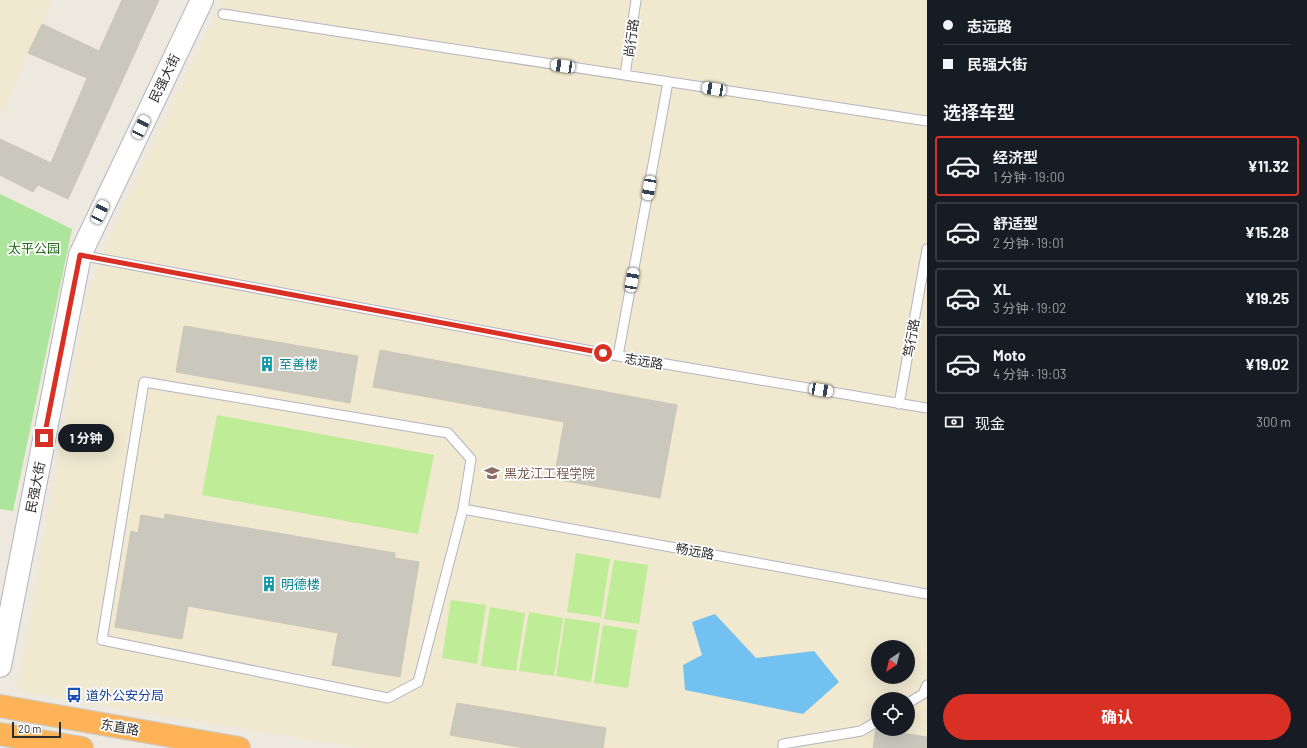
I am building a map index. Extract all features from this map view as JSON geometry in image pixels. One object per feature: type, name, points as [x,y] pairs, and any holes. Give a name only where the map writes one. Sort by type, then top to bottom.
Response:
[{"type":"highway","name":"东直路","points":[[0,706],[239,748]]},
{"type":"highway","points":[[0,734],[82,748]]},
{"type":"street","name":"民强大街","points":[[0,666],[80,255],[202,0]]},
{"type":"lane","name":"尚行路","points":[[625,75],[636,0]]},
{"type":"lane","points":[[223,14],[927,121]]},
{"type":"lane","points":[[618,356],[668,82]]},
{"type":"lane","name":"笃行路","points":[[898,404],[927,249]]},
{"type":"lane","name":"志远路","points":[[80,255],[618,356],[927,408]]},
{"type":"lane","points":[[144,382],[448,433],[472,460],[463,509],[418,682],[388,698],[102,640],[144,382]]},
{"type":"lane","name":"畅远路","points":[[463,509],[927,594]]},
{"type":"lane","points":[[915,699],[923,694],[927,685]]},
{"type":"lane","points":[[783,748],[783,744],[861,732],[871,726]]},
{"type":"shaded area","points":[[0,0],[52,0],[0,116]]},
{"type":"shaded area","name":"黑龙江工程学院","points":[[223,0],[927,0],[927,748],[362,748],[17,691],[87,298],[114,225]]},
{"type":"green space","name":"太平公园","points":[[0,194],[72,229],[13,511],[0,509]]},
{"type":"green space","points":[[217,415],[434,455],[418,534],[202,495]]},
{"type":"green space","points":[[576,553],[610,559],[601,617],[567,612]]},
{"type":"green space","points":[[614,560],[648,565],[639,624],[604,619]]},
{"type":"green space","points":[[451,600],[486,605],[477,664],[442,658]]},
{"type":"green space","points":[[490,607],[525,613],[516,671],[481,666]]},
{"type":"green space","points":[[529,612],[563,618],[554,676],[519,671]]},
{"type":"green space","points":[[565,618],[600,623],[591,682],[556,676]]},
{"type":"green space","points":[[603,625],[637,630],[628,688],[594,683]]},
{"type":"water","points":[[715,614],[756,658],[814,651],[839,682],[803,714],[685,690],[683,665],[702,655],[692,622]]},
{"type":"building","points":[[122,0],[159,0],[68,199],[38,185],[33,192],[0,175],[0,139],[51,163],[87,78],[28,53],[42,24],[99,51]]},
{"type":"building","name":"至善楼","points":[[184,326],[358,356],[350,403],[176,372]]},
{"type":"building","points":[[380,350],[677,405],[660,498],[554,479],[564,422],[373,387]]},
{"type":"building","name":"明德楼","points":[[165,514],[395,553],[395,558],[419,562],[400,677],[332,665],[338,633],[188,606],[182,639],[115,627],[131,531],[138,533],[141,515],[164,519]]},
{"type":"building","points":[[457,703],[606,728],[603,748],[524,748],[450,735]]},
{"type":"building","points":[[915,735],[927,737],[927,748],[873,748],[875,736]]},
{"type":"place","name":"至善楼","points":[[267,364]]},
{"type":"place","name":"黑龙江工程学院","points":[[492,473]]},
{"type":"place","name":"明德楼","points":[[269,584]]},
{"type":"place","name":"道外公安分局","points":[[74,695]]},
{"type":"route","points":[[44,438],[80,255],[603,353]]}]
